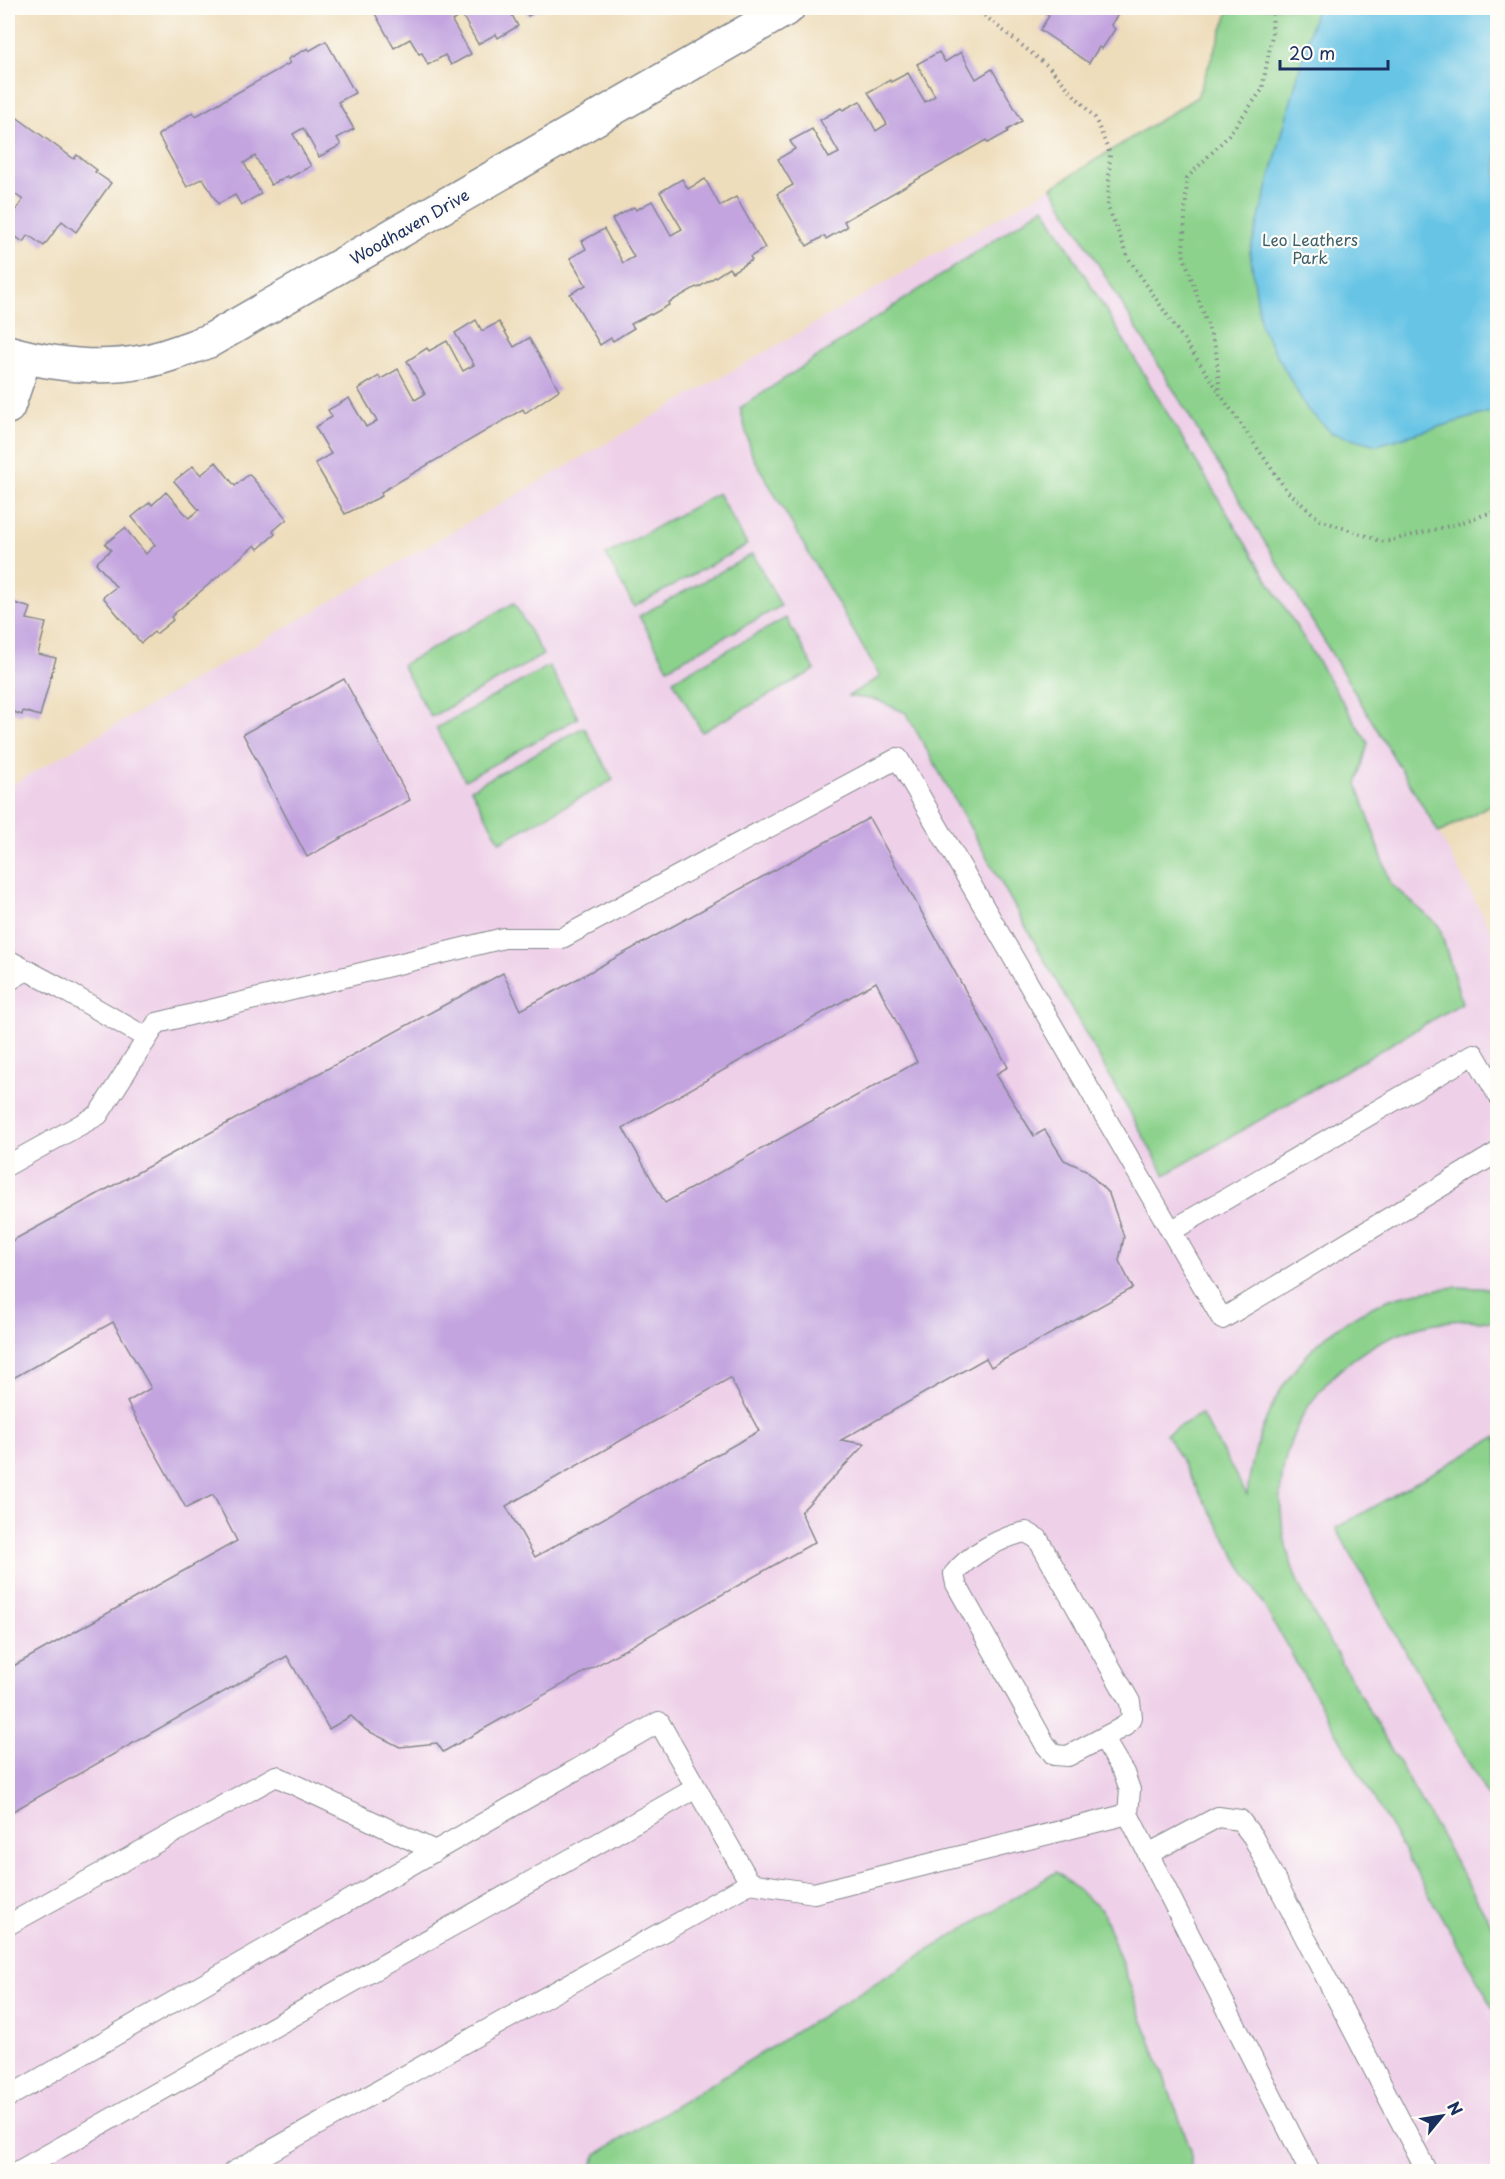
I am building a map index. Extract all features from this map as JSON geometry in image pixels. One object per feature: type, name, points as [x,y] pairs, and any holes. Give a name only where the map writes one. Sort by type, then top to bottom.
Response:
[{"type":"street","name":"Woodhaven Drive","points":[[16,354],[91,366],[143,362],[209,341],[788,8]]},
{"type":"street","points":[[8,407],[16,354]]},
{"type":"lane","points":[[8,1165],[98,1115],[157,1023],[493,941],[562,938],[898,759],[1222,1319],[1497,1152]]},
{"type":"lane","points":[[8,960],[147,1038]]},
{"type":"lane","points":[[8,981],[27,970]]},
{"type":"lane","points":[[1171,1231],[1474,1054],[1497,1095]]},
{"type":"lane","points":[[1026,1532],[1038,1539],[1130,1702],[1132,1717],[1125,1726],[1104,1738],[1068,1756],[1054,1755],[1045,1744],[956,1584],[954,1574],[960,1565],[1012,1534],[1026,1532]]},
{"type":"lane","points":[[8,2097],[659,1722],[750,1883]]},
{"type":"lane","points":[[1104,1738],[1124,1773],[1130,1790],[1128,1814],[1310,2172]]},
{"type":"lane","points":[[8,1924],[276,1776],[435,1851]]},
{"type":"lane","points":[[17,2172],[696,1788]]},
{"type":"lane","points":[[232,2172],[750,1883],[814,1893],[1128,1814]]},
{"type":"lane","points":[[1148,1854],[1218,1817],[1240,1820],[1253,1837],[1427,2172]]},
{"type":"path","points":[[975,8],[1048,67],[1095,118],[1110,154],[1108,207],[1129,260],[1287,491],[1320,520],[1384,542],[1457,524],[1497,510]]},
{"type":"path","points":[[1220,394],[1216,350],[1183,254],[1187,178],[1228,136],[1262,90],[1272,35],[1273,8]]},
{"type":"shaded area","points":[[1052,187],[1439,833],[1497,942],[1497,2171],[8,2171],[8,787]]},
{"type":"green space","name":"Leo Leathers Park","points":[[1230,8],[1497,8],[1497,801],[1439,833],[1052,187],[1197,97]]},
{"type":"green space","points":[[1044,207],[1368,743],[1357,784],[1391,884],[1439,926],[1462,1003],[1165,1175],[906,713],[877,700],[848,696],[880,677],[752,455],[740,408]]},
{"type":"green space","points":[[718,493],[747,545],[634,607],[606,555]]},
{"type":"green space","points":[[753,554],[781,606],[668,668],[639,616]]},
{"type":"green space","points":[[514,603],[543,655],[431,717],[402,665]]},
{"type":"green space","points":[[786,618],[815,670],[702,732],[673,680]]},
{"type":"green space","points":[[549,666],[578,718],[465,780],[436,728]]},
{"type":"green space","points":[[584,727],[613,780],[500,842],[471,789]]},
{"type":"green space","points":[[1456,1287],[1497,1289],[1497,1323],[1459,1320],[1421,1326],[1386,1339],[1353,1359],[1325,1385],[1303,1415],[1288,1450],[1281,1488],[1281,1503],[1283,1531],[1289,1558],[1305,1598],[1497,1935],[1497,2014],[1166,1434],[1201,1414],[1247,1495],[1252,1463],[1261,1432],[1273,1404],[1289,1377],[1308,1353],[1331,1332],[1388,1300],[1413,1293]]},
{"type":"green space","points":[[1497,1436],[1497,1813],[1336,1528]]},
{"type":"green space","points":[[1056,1872],[1102,1910],[1191,2150],[1191,2171],[590,2171],[597,2154]]},
{"type":"water","points":[[1316,8],[1497,8],[1497,410],[1377,445],[1332,433],[1307,409],[1261,327],[1250,252]]},
{"type":"building","points":[[372,8],[508,8],[518,26],[498,38],[496,34],[478,44],[462,15],[452,21],[471,54],[451,65],[445,55],[428,65],[422,53],[419,54],[410,39],[394,48]]},
{"type":"building","points":[[524,8],[543,8],[528,16]]},
{"type":"building","points":[[1037,8],[1122,8],[1111,25],[1115,29],[1102,49],[1099,47],[1089,63],[1040,30],[1049,16]]},
{"type":"building","points":[[326,41],[355,93],[338,102],[354,129],[337,138],[341,145],[319,157],[303,128],[293,134],[311,166],[271,185],[255,156],[244,163],[261,194],[241,205],[235,195],[218,204],[203,178],[187,187],[158,135],[193,112],[196,116],[290,63],[288,59]]},
{"type":"building","points":[[939,52],[945,62],[961,52],[976,79],[992,69],[1022,121],[1007,130],[1008,132],[988,143],[986,140],[844,221],[847,227],[826,239],[824,236],[807,246],[777,194],[793,185],[778,159],[795,149],[790,141],[812,129],[829,158],[839,153],[820,120],[841,108],[843,110],[860,101],[876,131],[887,124],[868,92],[908,73],[925,102],[935,96],[917,64]]},
{"type":"building","points":[[8,111],[74,159],[77,155],[111,183],[76,232],[62,221],[44,246],[28,235],[23,242],[8,231],[8,221],[23,200],[13,193],[8,201]]},
{"type":"building","points":[[682,179],[688,189],[705,179],[720,206],[736,197],[765,248],[750,257],[752,260],[732,272],[729,268],[698,288],[668,303],[669,305],[631,324],[634,328],[613,341],[611,338],[600,345],[570,294],[586,285],[570,258],[586,249],[582,241],[604,229],[623,263],[634,257],[612,219],[634,207],[636,210],[652,201],[671,235],[682,229],[660,192]]},
{"type":"building","points":[[476,320],[482,331],[499,322],[514,347],[529,338],[559,390],[525,413],[523,409],[381,492],[382,496],[345,514],[315,463],[331,454],[315,427],[332,417],[328,410],[349,398],[366,427],[377,421],[358,389],[379,376],[381,379],[398,369],[415,400],[425,394],[407,361],[427,348],[429,351],[447,341],[463,371],[474,365],[455,333]]},
{"type":"building","points":[[216,462],[235,486],[249,474],[287,519],[258,549],[255,545],[175,613],[171,617],[173,620],[141,643],[103,597],[116,587],[96,563],[111,550],[105,544],[125,528],[146,554],[155,545],[132,517],[150,502],[152,505],[166,492],[189,518],[199,510],[174,481],[193,466],[201,475]]},
{"type":"building","points":[[8,601],[31,608],[27,619],[46,623],[38,654],[56,658],[40,716],[23,711],[22,715],[8,710]]},
{"type":"building","points":[[344,679],[410,800],[307,857],[243,734]]},
{"type":"building","points":[[869,818],[1008,1067],[996,1074],[1034,1136],[1045,1130],[1064,1160],[1086,1170],[1109,1194],[1124,1237],[1119,1261],[1133,1288],[991,1367],[986,1358],[841,1440],[865,1444],[801,1512],[815,1542],[443,1752],[437,1743],[400,1747],[366,1730],[351,1716],[329,1729],[287,1656],[8,1814],[8,1669],[237,1541],[213,1495],[186,1508],[127,1402],[151,1388],[113,1322],[8,1381],[8,1243],[503,973],[521,1010]],"holes":[[[876,982],[917,1062],[665,1203],[623,1128]],[[730,1378],[759,1431],[535,1557],[506,1506]]]}]
